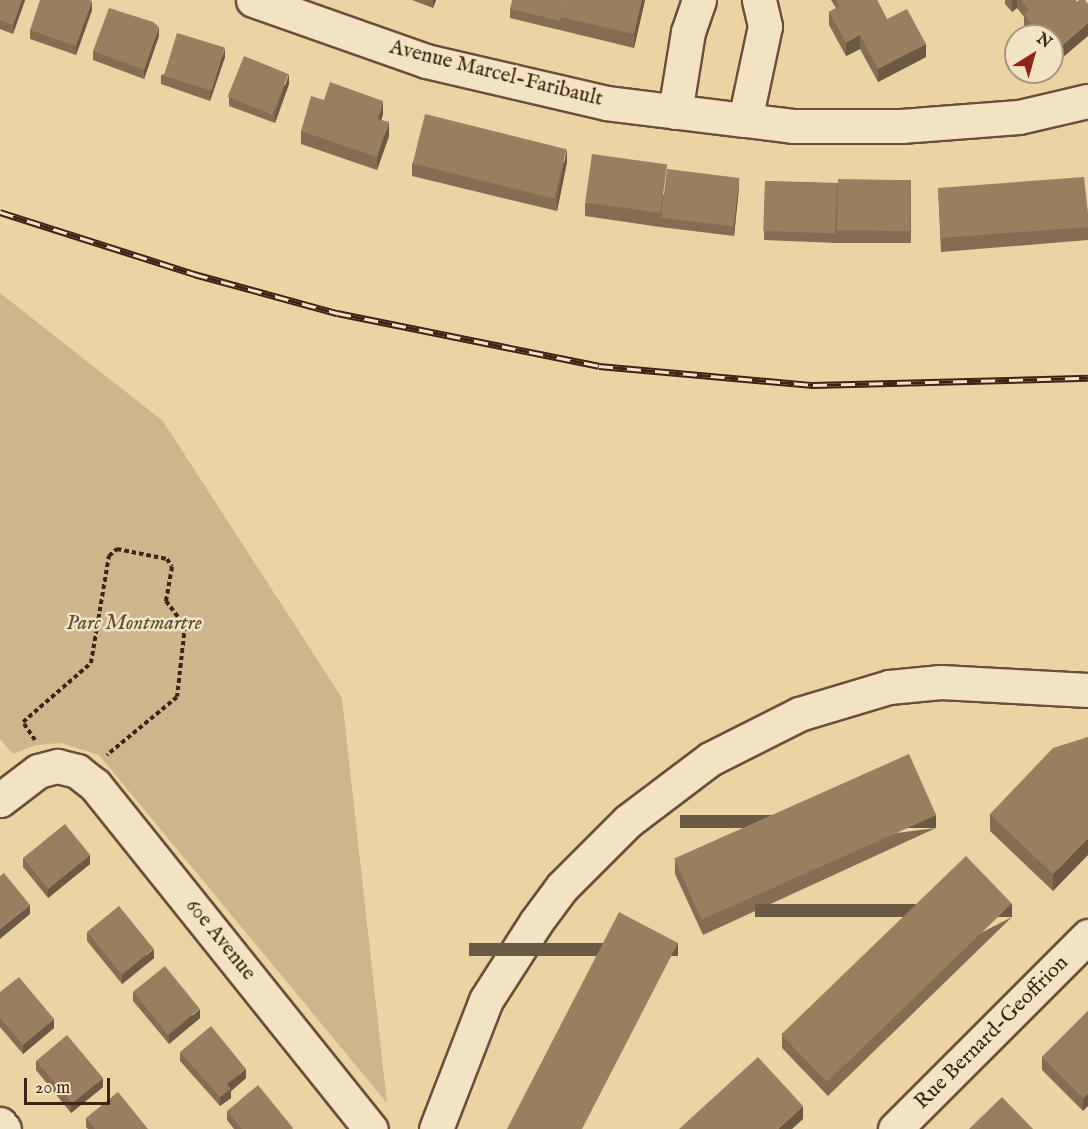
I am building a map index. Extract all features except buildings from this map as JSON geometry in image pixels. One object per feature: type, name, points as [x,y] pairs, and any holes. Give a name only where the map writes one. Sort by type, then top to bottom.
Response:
[{"type":"street","name":"Avenue Marcel-Faribault","points":[[253,0],[312,10],[426,61],[606,103],[675,112],[793,126],[901,126],[1018,117],[1088,102]]},
{"type":"street","points":[[675,112],[688,32],[699,0]]},
{"type":"street","points":[[745,120],[765,26],[759,0]]},
{"type":"street","points":[[436,1129],[486,1000],[536,922],[562,887],[628,821],[710,759],[799,714],[889,687],[941,681],[1088,690]]},
{"type":"street","points":[[0,800],[38,771],[49,757]]},
{"type":"street","name":"60e Avenue","points":[[49,757],[77,771],[95,785],[372,1129]]},
{"type":"street","name":"Rue Bernard-Geoffrion","points":[[895,1129],[1088,936]]},
{"type":"street","points":[[0,1124],[4,1129]]},
{"type":"path","points":[[49,757],[23,722],[91,663],[109,556],[117,549],[167,559],[172,567],[166,601],[185,626],[177,697],[100,761]]},
{"type":"green space","name":"Parc Montmartre","points":[[0,293],[163,421],[342,698],[387,1103],[99,755],[61,743],[36,745],[13,754],[0,739]]},
{"type":"railway","points":[[0,212],[194,274],[337,313],[599,366],[813,385],[1088,378]]}]
